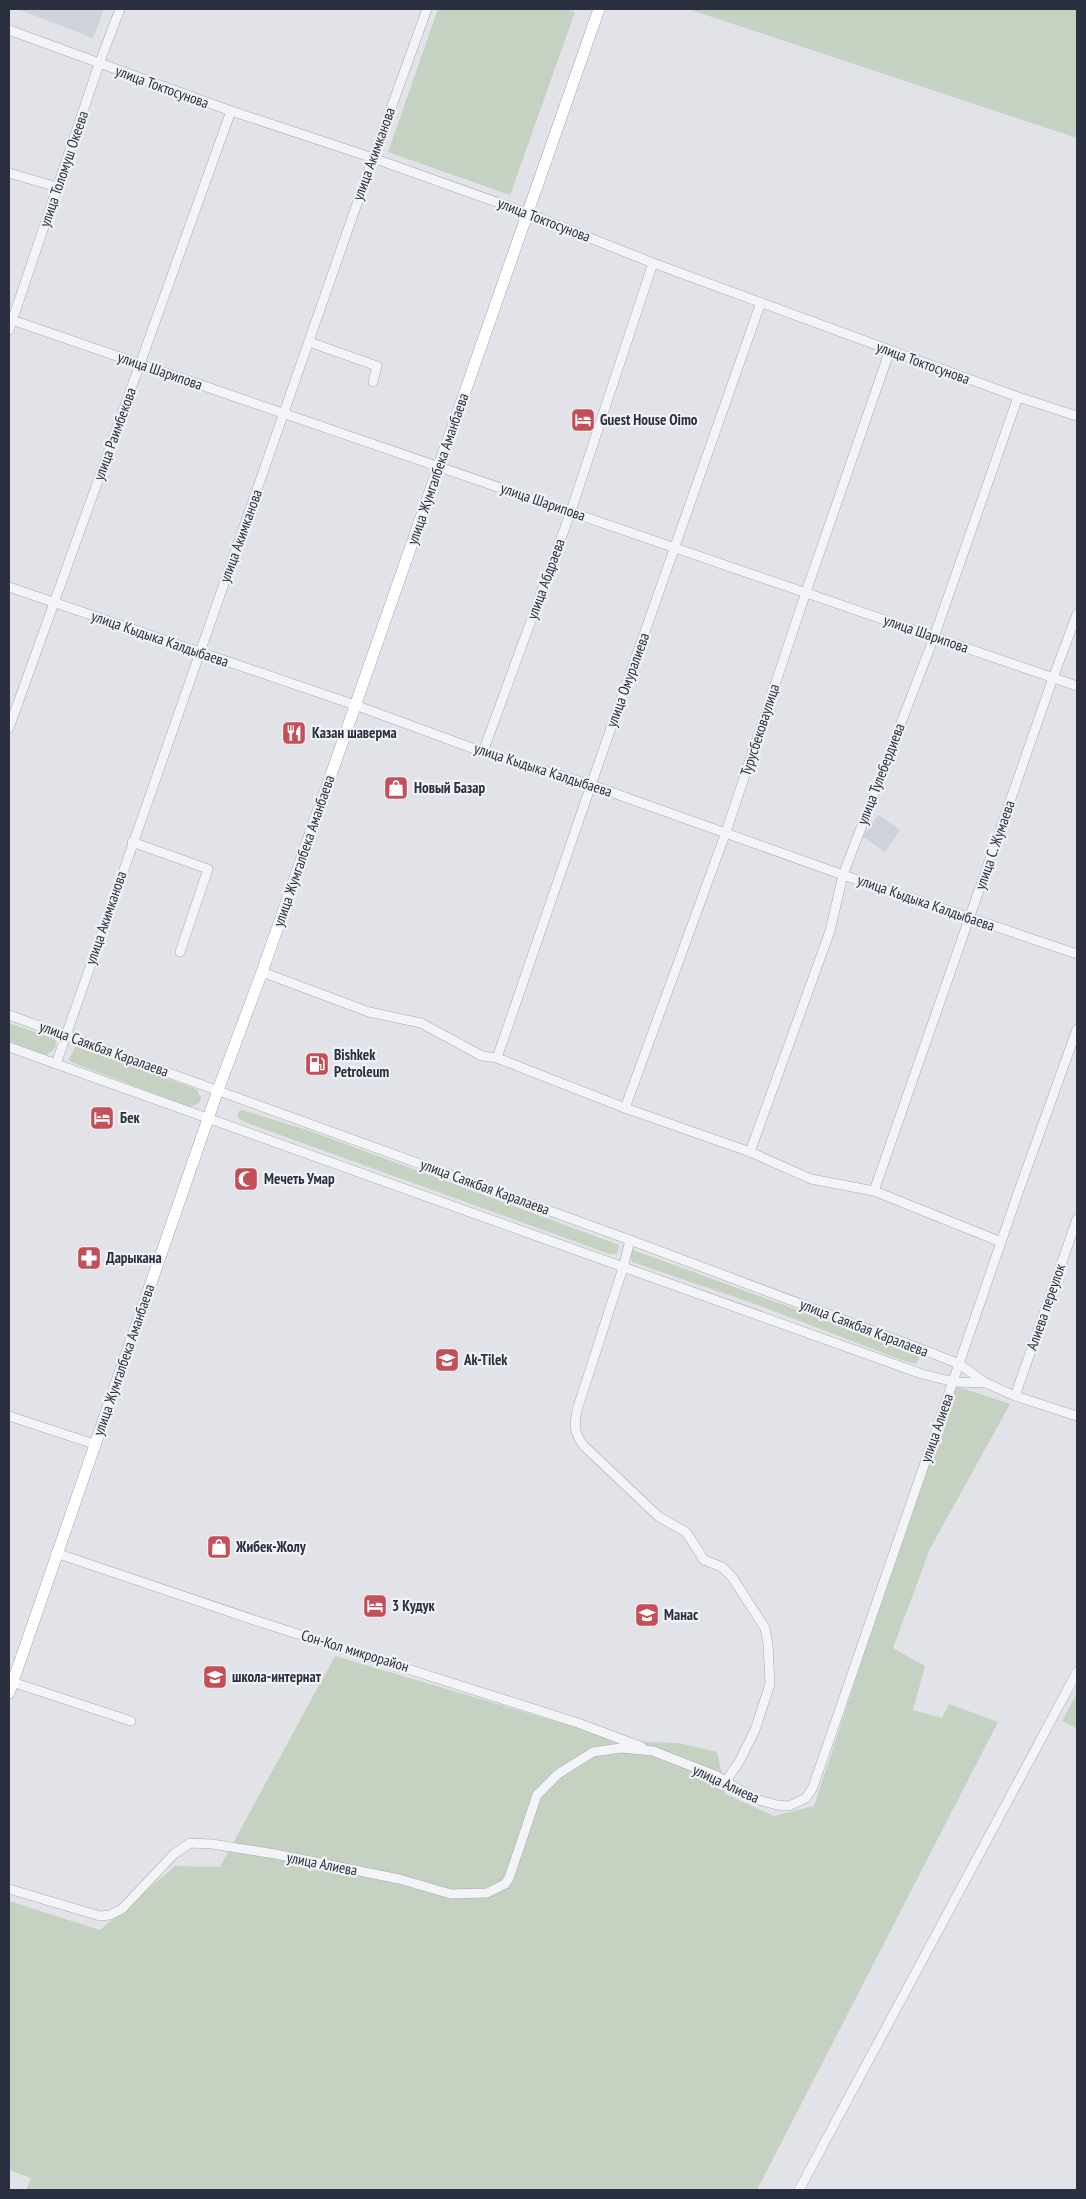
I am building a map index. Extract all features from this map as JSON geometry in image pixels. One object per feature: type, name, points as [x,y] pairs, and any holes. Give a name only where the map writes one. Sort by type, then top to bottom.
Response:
[{"type":"main road","name":"улица Жумгалбека Аманбаева","points":[[10,1686],[218,1090],[262,972],[356,705],[598,9]]},
{"type":"street","name":"улица Толомуш Океева","points":[[9,330],[10,319],[120,9]]},
{"type":"street","name":"улица Акимканова","points":[[56,1064],[132,842],[427,9]]},
{"type":"street","name":"улица Токтосунова","points":[[9,30],[231,111],[373,158],[527,213],[1018,398],[1077,416]]},
{"type":"street","name":"улица Раимбекова","points":[[9,728],[231,111]]},
{"type":"street","points":[[9,173],[58,187]]},
{"type":"street","name":"улица Абдраева","points":[[483,752],[571,511],[653,262]]},
{"type":"street","name":"улица Омуралиева","points":[[497,1058],[761,302]]},
{"type":"street","name":"улица Шарипова","points":[[10,319],[1077,686]]},
{"type":"street","points":[[309,342],[378,366],[373,382]]},
{"type":"street","name":"Турусбековаулица","points":[[625,1108],[726,832],[806,592],[890,350]]},
{"type":"street","name":"улица Тулебердиева","points":[[750,1152],[830,931],[843,875],[934,637],[1018,398]]},
{"type":"street","name":"улица Кыдыка Калдыбаева","points":[[9,587],[356,705],[483,752],[591,785],[843,875],[1077,954]]},
{"type":"street","name":"улица С. Жумаева","points":[[874,1191],[1077,614]]},
{"type":"street","points":[[132,842],[208,869],[180,952]]},
{"type":"street","points":[[262,972],[369,1012],[421,1023],[482,1056],[497,1058],[625,1108],[750,1152],[811,1179],[874,1191],[1001,1242]]},
{"type":"street","name":"улица Саякбая Каралаева","points":[[9,1014],[630,1240],[959,1364],[986,1383]]},
{"type":"street","name":"улица Алиева","points":[[9,1889],[100,1916],[110,1915],[122,1909],[174,1854],[190,1843],[212,1844],[275,1854],[399,1879],[451,1894],[487,1893],[505,1884],[509,1878],[537,1795],[558,1774],[593,1752],[622,1748],[653,1752],[726,1781],[755,1799],[777,1805],[789,1806],[806,1798],[810,1794],[1001,1242],[1077,1029]]},
{"type":"street","name":"улица Саякбая Каралаева","points":[[9,1047],[922,1374],[954,1382],[986,1383]]},
{"type":"street","name":"Алиева переулок","points":[[1015,1396],[1077,1218]]},
{"type":"street","points":[[630,1240],[623,1268],[577,1410],[574,1427],[576,1436],[584,1446],[659,1517],[686,1532],[704,1560],[722,1567],[732,1577],[765,1628],[768,1644],[770,1684],[755,1730],[739,1762],[726,1781]]},
{"type":"street","points":[[986,1383],[1015,1396],[1077,1416]]},
{"type":"street","points":[[9,1416],[94,1444]]},
{"type":"street","name":"Сон-Кол микрорайон","points":[[56,1552],[264,1623],[578,1723],[653,1752]]},
{"type":"street","points":[[799,2190],[1077,1672]]},
{"type":"street","points":[[10,1686],[131,1721]]},
{"type":"shaded area","points":[[17,9],[104,9],[93,38]]},
{"type":"shaded area","points":[[878,815],[900,830],[885,852],[863,837]]},
{"type":"green space","points":[[438,9],[566,9],[575,12],[510,195],[388,152]]},
{"type":"green space","points":[[688,9],[1077,9],[1077,138]]},
{"type":"green space","points":[[9,1023],[52,1038],[56,1041],[55,1048],[46,1055],[9,1041]]},
{"type":"green space","points":[[75,1047],[81,1047],[196,1089],[201,1098],[199,1103],[190,1107],[71,1062],[69,1059]]},
{"type":"green space","points":[[242,1110],[310,1131],[619,1245],[617,1254],[610,1254],[244,1122],[237,1116],[239,1111]]},
{"type":"green space","points":[[633,1250],[920,1356],[916,1364],[899,1359],[755,1304],[632,1262],[630,1254]]},
{"type":"green space","points":[[953,1385],[1010,1404],[930,1549],[893,1648],[925,1666],[913,1710],[942,1718],[949,1704],[998,1722],[757,2190],[26,2190],[31,2178],[9,2170],[9,1901],[100,1930],[175,1866],[220,1867],[335,1656],[622,1741],[678,1743],[717,1752],[726,1794],[774,1816],[814,1806]]},
{"type":"green space","points":[[1077,1693],[1077,1729],[1062,1721]]},
{"type":"place","name":"Guest House Oimo","points":[[583,420]]},
{"type":"place","name":"Казан шаверма","points":[[294,733]]},
{"type":"place","name":"Новый Базар","points":[[396,788]]},
{"type":"place","name":"Bishkek Petroleum","points":[[317,1064]]},
{"type":"place","name":"Бек","points":[[102,1118]]},
{"type":"place","name":"Мечеть Умар","points":[[246,1179]]},
{"type":"place","name":"Дарыкана","points":[[89,1258]]},
{"type":"place","name":"Ak-Tilek","points":[[447,1360]]},
{"type":"place","name":"Жибек-Жолу","points":[[219,1547]]},
{"type":"place","name":"3 Кудук","points":[[375,1606]]},
{"type":"place","name":"Манас","points":[[647,1615]]},
{"type":"place","name":"школа-интернат","points":[[215,1677]]}]
